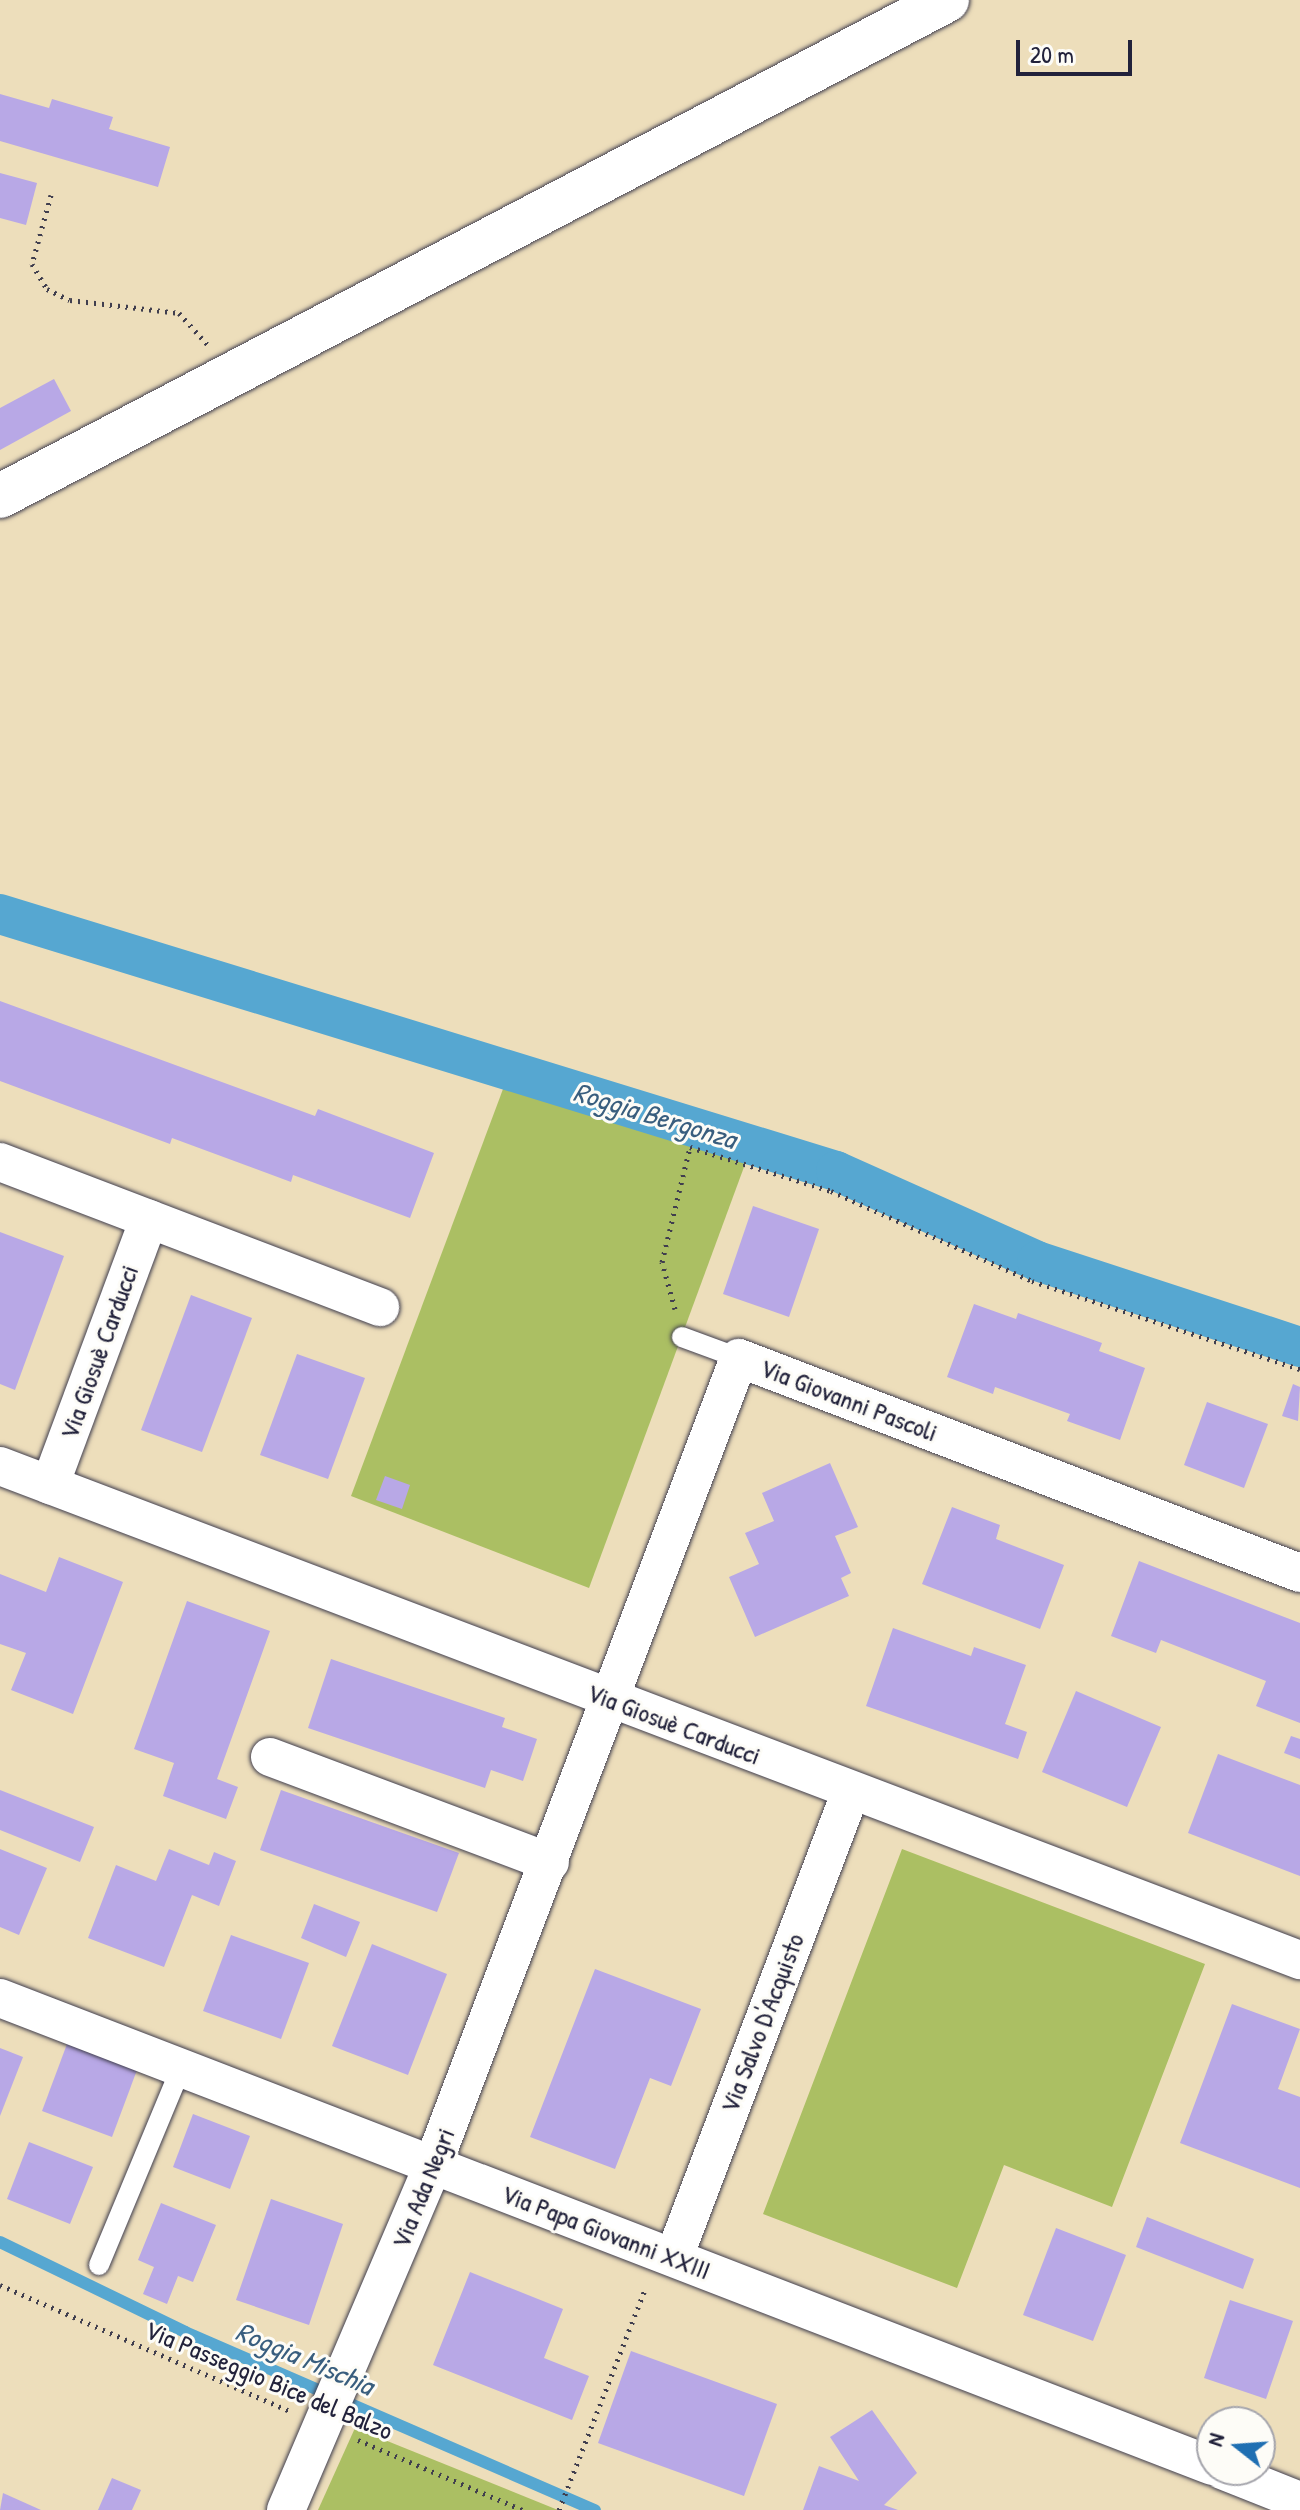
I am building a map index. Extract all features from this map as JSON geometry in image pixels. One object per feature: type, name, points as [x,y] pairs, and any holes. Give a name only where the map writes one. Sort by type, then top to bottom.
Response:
[{"type":"street","points":[[0,496],[947,0]]},
{"type":"street","points":[[0,1162],[380,1307]]},
{"type":"street","name":"Via Giosuè Carducci","points":[[50,1485],[149,1219]]},
{"type":"street","name":"Via Giovanni Pascoli","points":[[611,1700],[739,1358],[1300,1573]]},
{"type":"street","name":"Via Giosuè Carducci","points":[[0,1466],[1300,1960]]},
{"type":"street","name":"Via Ada Negri","points":[[286,2510],[432,2167],[611,1700]]},
{"type":"street","points":[[270,1757],[550,1862]]},
{"type":"street","name":"Via Salvo D'Acquisto","points":[[667,2254],[851,1790]]},
{"type":"street","name":"Via Papa Giovanni XXIII","points":[[0,1998],[1196,2460]]},
{"type":"street","points":[[1262,2486],[1300,2501]]},
{"type":"lane","points":[[682,1337],[739,1358]]},
{"type":"lane","points":[[99,2265],[181,2068]]},
{"type":"path","points":[[51,195],[32,264],[47,289],[70,300],[179,313],[200,331],[226,376]]},
{"type":"path","points":[[682,1337],[662,1262],[690,1147],[831,1191],[1032,1281],[1300,1369]]},
{"type":"path","points":[[559,2510],[667,2254]]},
{"type":"path","name":"Via Passeggio Bice del Balzo","points":[[0,2285],[331,2406],[523,2510]]},
{"type":"green space","points":[[509,1073],[751,1148],[589,1588],[351,1496]]},
{"type":"green space","points":[[902,1849],[1205,1964],[1112,2207],[1004,2165],[957,2288],[763,2214]]},
{"type":"green space","points":[[355,2428],[558,2510],[318,2510]]},
{"type":"building","points":[[0,94],[49,108],[52,99],[113,117],[109,129],[170,147],[158,187],[0,141]]},
{"type":"building","points":[[0,173],[37,183],[26,225],[0,218]]},
{"type":"building","points":[[54,379],[71,411],[0,450],[0,408]]},
{"type":"building","points":[[0,1001],[315,1116],[318,1109],[434,1153],[410,1218],[293,1175],[291,1182],[172,1138],[170,1144],[0,1081]]},
{"type":"building","points":[[753,1206],[819,1229],[789,1317],[723,1294]]},
{"type":"building","points":[[0,1232],[64,1256],[15,1390],[0,1384]]},
{"type":"building","points":[[191,1295],[252,1318],[202,1452],[141,1430]]},
{"type":"building","points":[[974,1304],[1016,1319],[1018,1313],[1102,1343],[1099,1351],[1145,1368],[1120,1440],[1067,1421],[1070,1414],[995,1387],[993,1394],[947,1377]]},
{"type":"building","points":[[297,1354],[365,1378],[328,1479],[260,1455]]},
{"type":"building","points":[[1293,1384],[1300,1387],[1298,1421],[1282,1416]]},
{"type":"building","points":[[1207,1402],[1268,1424],[1244,1488],[1184,1465]]},
{"type":"building","points":[[830,1463],[858,1527],[835,1536],[851,1573],[841,1578],[849,1596],[755,1637],[729,1577],[759,1564],[745,1533],[774,1521],[762,1493]]},
{"type":"building","points":[[385,1476],[410,1485],[402,1509],[376,1500]]},
{"type":"building","points":[[952,1507],[1000,1525],[996,1539],[1064,1565],[1040,1629],[922,1584]]},
{"type":"building","points":[[59,1557],[123,1582],[73,1714],[11,1690],[26,1653],[0,1644],[0,1574],[46,1592]]},
{"type":"building","points":[[1139,1561],[1300,1623],[1300,1723],[1256,1706],[1266,1681],[1161,1640],[1156,1653],[1111,1636]]},
{"type":"building","points":[[187,1601],[270,1631],[217,1779],[238,1787],[226,1819],[163,1796],[174,1763],[134,1749]]},
{"type":"building","points":[[893,1628],[971,1656],[974,1647],[1026,1665],[1005,1724],[1027,1732],[1018,1759],[866,1706]]},
{"type":"building","points":[[331,1659],[505,1718],[502,1727],[537,1739],[523,1781],[491,1770],[485,1788],[308,1728]]},
{"type":"building","points":[[1076,1691],[1161,1727],[1127,1807],[1042,1772]]},
{"type":"building","points":[[1291,1736],[1300,1739],[1300,1759],[1284,1753]]},
{"type":"building","points":[[1218,1754],[1300,1785],[1300,1876],[1188,1833]]},
{"type":"building","points":[[0,1790],[94,1827],[80,1862],[0,1830]]},
{"type":"building","points":[[281,1790],[459,1853],[437,1912],[260,1850]]},
{"type":"building","points":[[0,1849],[47,1868],[19,1935],[0,1927]]},
{"type":"building","points":[[169,1849],[209,1865],[214,1852],[236,1861],[219,1906],[192,1895],[164,1967],[88,1938],[116,1865],[156,1881]]},
{"type":"building","points":[[314,1904],[360,1922],[346,1957],[301,1938]]},
{"type":"building","points":[[231,1935],[309,1963],[281,2039],[203,2011]]},
{"type":"building","points":[[372,1944],[447,1974],[408,2075],[332,2046]]},
{"type":"building","points":[[595,1969],[701,2009],[671,2086],[650,2078],[615,2169],[530,2137]]},
{"type":"building","points":[[1232,2004],[1300,2029],[1278,2089],[1300,2097],[1300,2188],[1180,2143]]},
{"type":"building","points":[[67,2044],[137,2070],[112,2137],[42,2111]]},
{"type":"building","points":[[0,2048],[23,2057],[0,2116]]},
{"type":"building","points":[[193,2114],[250,2136],[230,2189],[173,2167]]},
{"type":"building","points":[[29,2142],[93,2167],[70,2224],[7,2199]]},
{"type":"building","points":[[271,2199],[343,2224],[309,2325],[236,2300]]},
{"type":"building","points":[[161,2203],[216,2225],[193,2282],[178,2276],[167,2304],[143,2294],[154,2267],[138,2260]]},
{"type":"building","points":[[1147,2217],[1254,2259],[1243,2289],[1136,2247]]},
{"type":"building","points":[[1056,2228],[1126,2255],[1093,2341],[1023,2315]]},
{"type":"building","points":[[470,2272],[563,2309],[544,2358],[589,2376],[572,2420],[433,2365]]},
{"type":"building","points":[[1230,2300],[1293,2321],[1266,2399],[1204,2378]]},
{"type":"building","points":[[631,2351],[777,2404],[744,2496],[598,2443]]},
{"type":"building","points":[[872,2410],[917,2473],[884,2505],[898,2510],[803,2510],[819,2466],[859,2481],[830,2437]]},
{"type":"building","points":[[112,2478],[141,2490],[132,2510],[98,2510]]},
{"type":"building","points":[[3,2493],[41,2510],[0,2510]]},
{"type":"waterway","name":"Roggia Bergonza","points":[[0,914],[836,1171],[1037,1261],[1300,1347]]},
{"type":"waterway","name":"Roggia Mischia","points":[[0,2242],[185,2332],[595,2510]]}]
